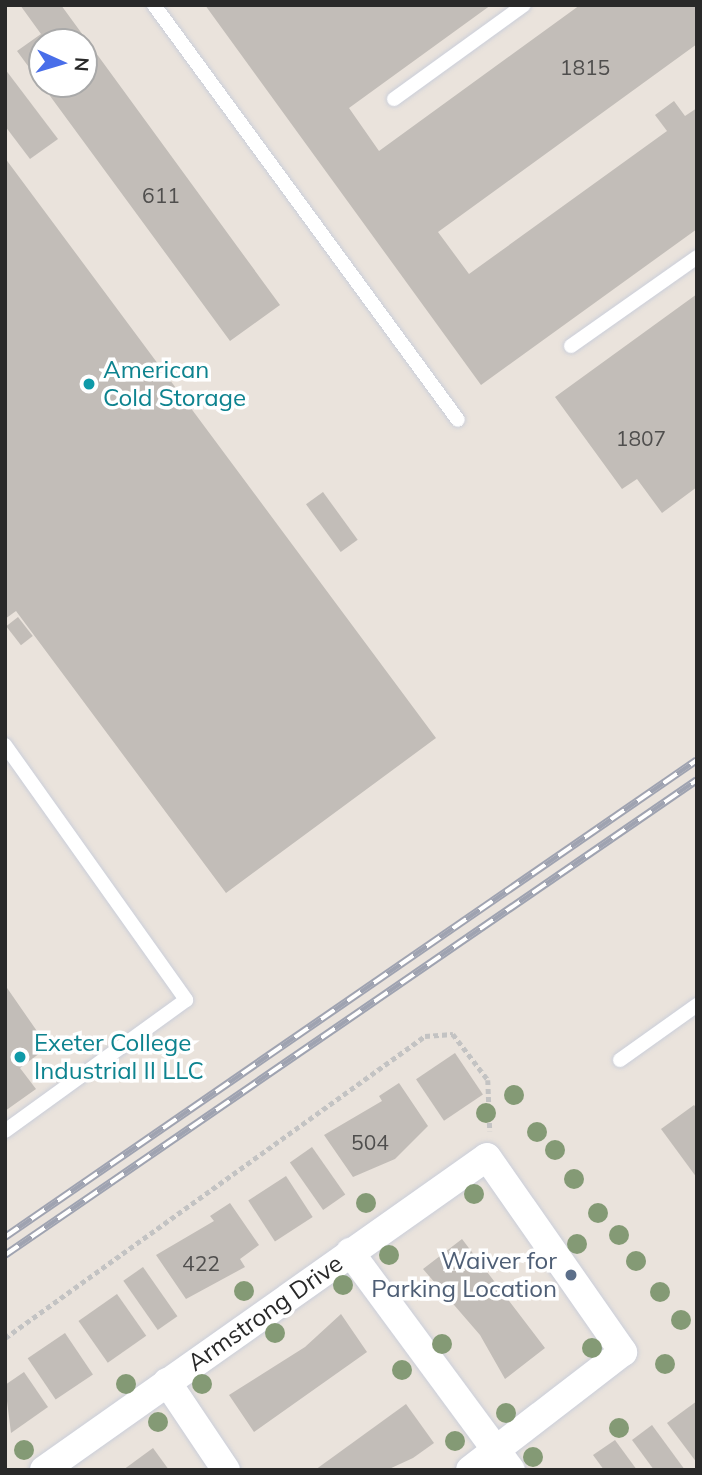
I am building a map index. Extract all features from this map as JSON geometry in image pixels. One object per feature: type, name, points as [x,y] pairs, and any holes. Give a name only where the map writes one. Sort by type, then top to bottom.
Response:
[{"type":"street","name":"Armstrong Drive","points":[[44,1470],[487,1157]]},
{"type":"street","points":[[470,1470],[503,1459],[623,1352],[487,1157]]},
{"type":"street","points":[[350,1252],[503,1459]]},
{"type":"street","points":[[167,1382],[226,1470]]},
{"type":"lane","points":[[154,5],[458,420]]},
{"type":"lane","points":[[394,99],[524,5]]},
{"type":"lane","points":[[571,346],[697,257]]},
{"type":"lane","points":[[5,745],[186,1000],[5,1131]]},
{"type":"lane","points":[[620,1060],[697,1005]]},
{"type":"path","points":[[5,1338],[425,1036],[453,1034],[488,1080],[493,1101],[487,1157]]},
{"type":"building","points":[[20,5],[61,5],[78,28],[37,28]]},
{"type":"building","points":[[205,5],[491,5],[349,108],[379,151],[580,5],[697,5],[697,44],[438,232],[469,274],[667,131],[655,115],[674,101],[685,116],[697,108],[697,229],[481,385]]},
{"type":"building","points":[[28,43],[28,66],[17,51]]},
{"type":"building","points":[[98,56],[280,305],[230,341],[52,98],[98,98]]},
{"type":"building","points":[[5,69],[58,139],[30,159],[5,126]]},
{"type":"building","name":"American Cold Storage","points":[[5,158],[436,738],[226,893],[16,611],[5,619]]},
{"type":"building","points":[[697,294],[697,487],[662,513],[637,479],[622,489],[555,397]]},
{"type":"building","points":[[323,492],[358,540],[341,552],[306,504]]},
{"type":"building","points":[[18,617],[33,636],[21,645],[6,626]]},
{"type":"building","name":"Exeter College Industrial II LLC","points":[[5,985],[48,1047],[20,1068],[36,1089],[5,1111]]},
{"type":"building","points":[[455,1053],[483,1094],[444,1121],[416,1079]]},
{"type":"building","points":[[399,1083],[428,1126],[395,1159],[353,1177],[324,1135],[382,1101],[379,1096]]},
{"type":"building","points":[[694,1105],[697,1109],[697,1178],[661,1129]]},
{"type":"building","points":[[312,1147],[345,1195],[323,1210],[290,1162]]},
{"type":"building","points":[[286,1176],[313,1217],[275,1242],[248,1201]]},
{"type":"building","points":[[230,1203],[259,1245],[240,1259],[245,1267],[186,1299],[156,1255],[214,1221],[210,1216]]},
{"type":"building","points":[[462,1239],[545,1348],[505,1379],[480,1335],[423,1269]]},
{"type":"building","points":[[143,1267],[177,1316],[158,1330],[123,1281]]},
{"type":"building","points":[[117,1294],[146,1336],[108,1363],[78,1321]]},
{"type":"building","points":[[341,1314],[367,1352],[254,1432],[229,1395],[305,1347]]},
{"type":"building","points":[[65,1333],[93,1374],[56,1400],[28,1358]]},
{"type":"building","points":[[24,1372],[48,1407],[11,1433],[5,1385]]},
{"type":"building","points":[[697,1401],[697,1463],[667,1423]]},
{"type":"building","points":[[406,1404],[434,1443],[413,1458],[387,1470],[315,1470]]},
{"type":"building","points":[[652,1425],[685,1470],[654,1470],[632,1440]]},
{"type":"building","points":[[615,1440],[637,1470],[604,1470],[593,1455]]},
{"type":"building","points":[[153,1448],[169,1470],[123,1470]]},
{"type":"railway","points":[[5,1237],[697,760]]},
{"type":"railway","points":[[5,1255],[697,780]]},
{"type":"place","name":"American Cold Storage","points":[[89,384]]},
{"type":"place","name":"Exeter College Industrial II LLC","points":[[20,1057]]},
{"type":"place","name":"Waiver for Parking Location","points":[[571,1275]]}]
